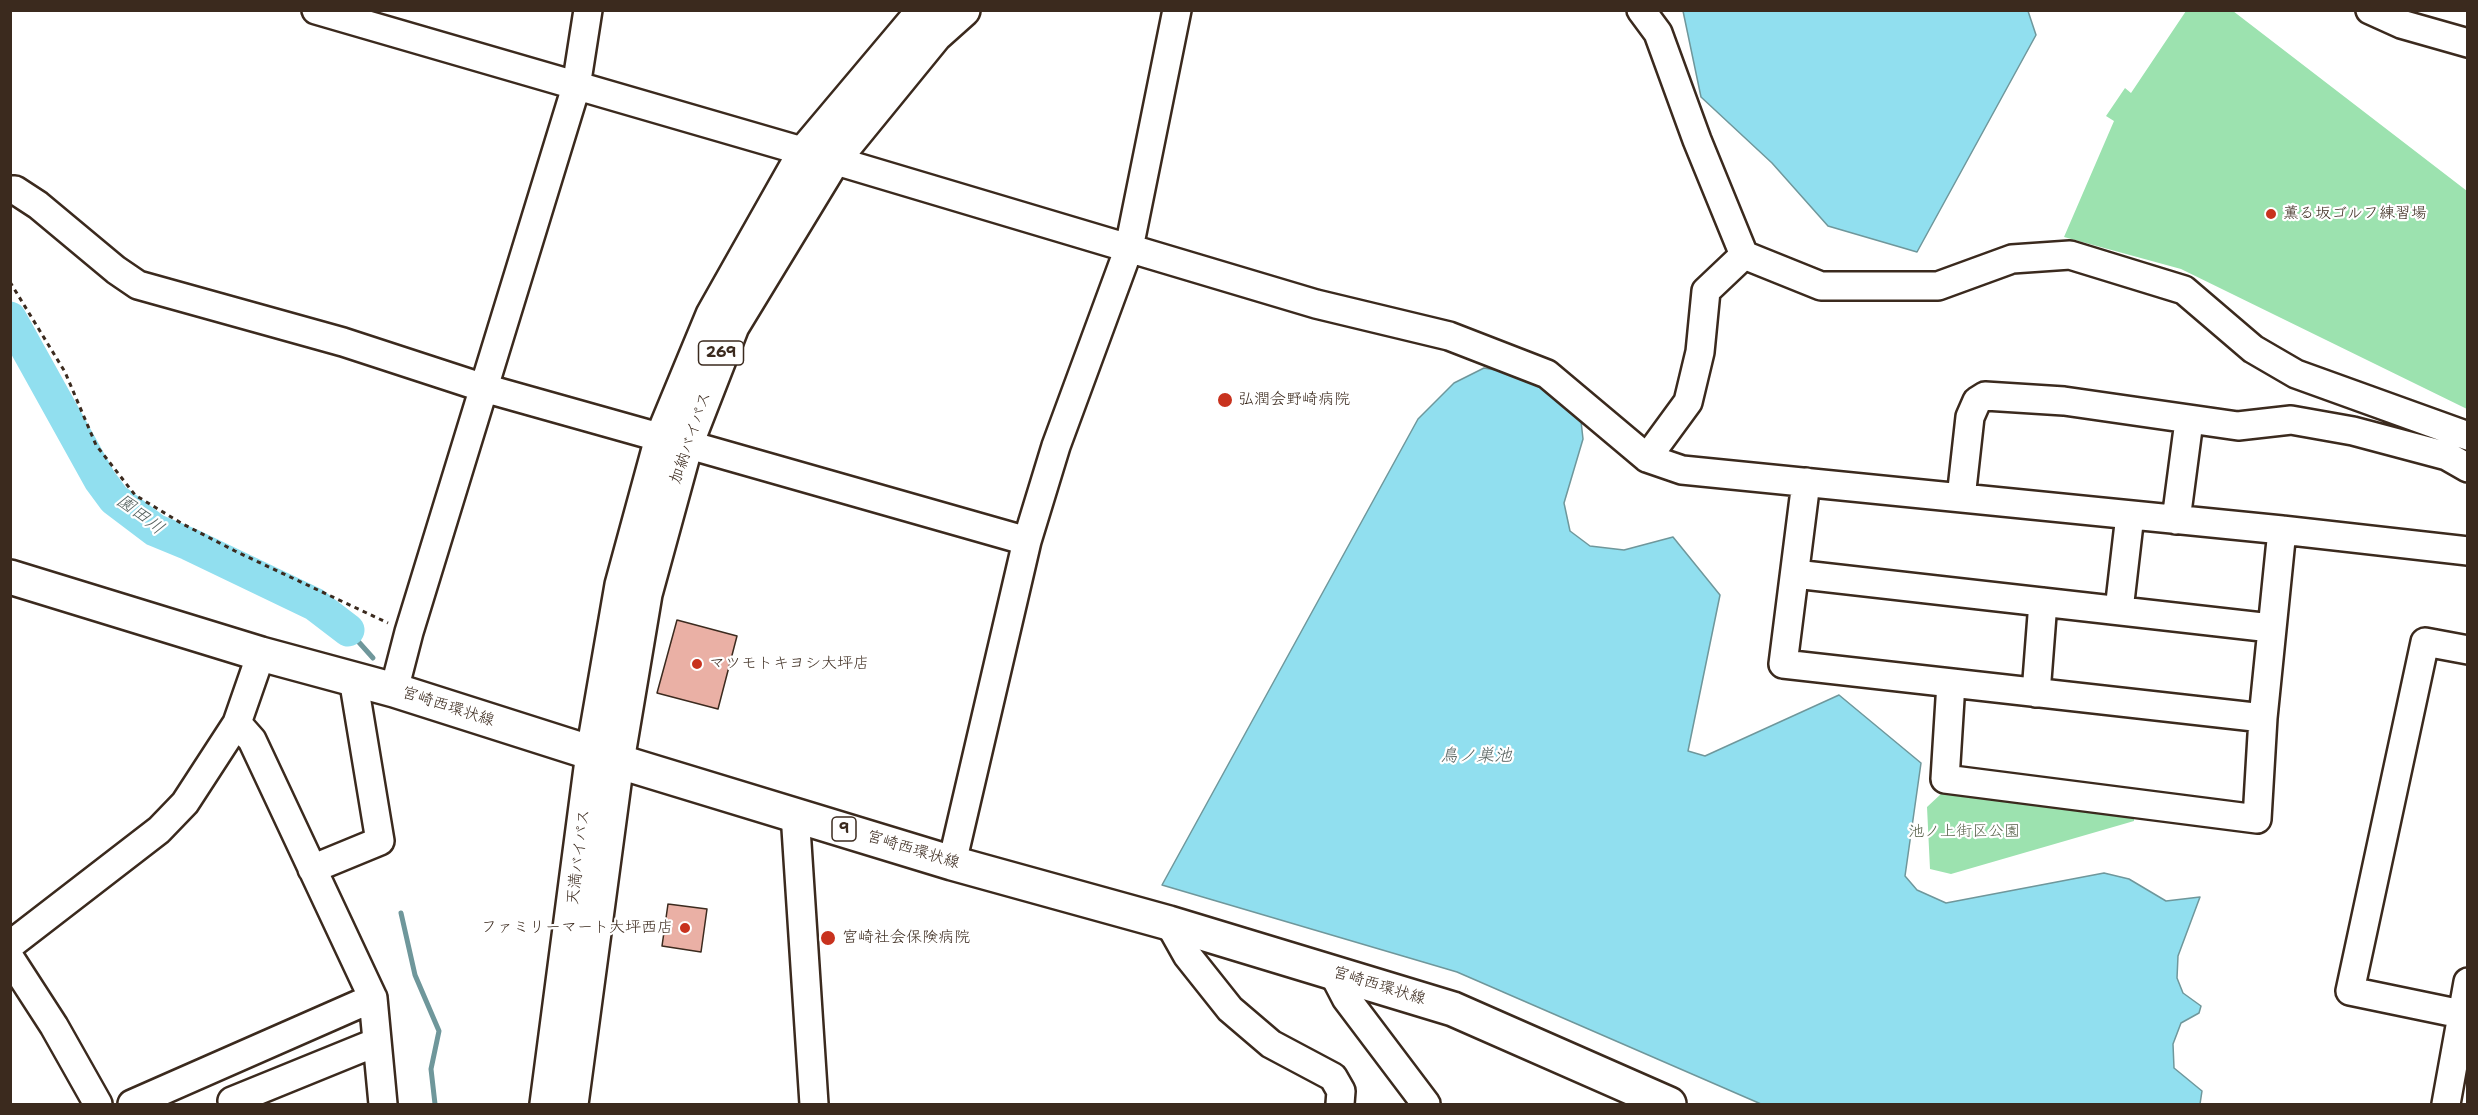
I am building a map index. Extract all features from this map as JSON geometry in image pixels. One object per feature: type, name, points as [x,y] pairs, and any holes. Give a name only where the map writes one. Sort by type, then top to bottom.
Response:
[{"type":"main road","name":"加納バイパス","points":[[605,757],[622,585],[674,441],[819,156],[917,19],[926,10]]},
{"type":"main road","name":"加納バイパス","points":[[819,156],[935,35],[963,10]]},
{"type":"main road","name":"宮崎西環状線","points":[[10,577],[261,654],[394,690],[952,863],[1332,971],[1453,1010],[1669,1104]]},
{"type":"main road","name":"天満バイパス","points":[[547,1104],[605,757]]},
{"type":"main road","name":"天満バイパス","points":[[571,1104],[605,757]]},
{"type":"street","points":[[316,10],[819,156],[1316,304],[1449,336],[1547,374],[1647,458],[1682,470],[2176,519],[2468,551]]},
{"type":"street","points":[[394,690],[409,632],[576,87],[588,10]]},
{"type":"street","points":[[952,863],[1027,541],[1056,446],[1129,248],[1177,10]]},
{"type":"street","points":[[1641,10],[1658,33],[1697,140],[1744,255],[1821,286],[1938,286],[2012,259],[2070,255],[2184,290],[2253,350],[2296,374],[2360,399],[2468,436]]},
{"type":"street","points":[[2370,10],[2403,17],[2468,44]]},
{"type":"street","points":[[10,190],[15,189],[38,205],[138,285],[343,342],[484,388],[1027,541]]},
{"type":"street","points":[[1647,458],[1688,402],[1700,352],[1706,291],[1744,255]]},
{"type":"street","points":[[1961,498],[1970,417],[1977,401],[1985,396],[2064,401],[2189,421],[2238,426],[2291,420],[2353,431],[2447,456],[2468,468]]},
{"type":"street","points":[[2353,431],[2360,399]]},
{"type":"street","points":[[2176,519],[2189,421]]},
{"type":"street","points":[[1806,483],[1783,664],[2263,718]]},
{"type":"street","points":[[2119,610],[2130,515]]},
{"type":"street","points":[[1951,683],[1945,779],[2258,819],[2263,718],[2282,530]]},
{"type":"street","points":[[1794,574],[2271,627]]},
{"type":"street","points":[[2036,693],[2043,602]]},
{"type":"street","points":[[2462,1014],[2350,991],[2425,642],[2468,650]]},
{"type":"street","points":[[10,945],[159,830],[185,803],[237,723],[261,654]]},
{"type":"street","points":[[312,869],[380,841],[353,678]]},
{"type":"street","points":[[237,723],[252,740],[373,998],[383,1104]]},
{"type":"street","points":[[795,813],[814,1104]]},
{"type":"street","points":[[1169,923],[1187,955],[1230,1009],[1271,1044],[1334,1077],[1341,1091],[1340,1104]]},
{"type":"street","points":[[10,958],[54,1026],[98,1104]]},
{"type":"street","points":[[1332,971],[1346,998],[1425,1104]]},
{"type":"street","points":[[2446,1104],[2468,982]]},
{"type":"street","points":[[132,1104],[373,998]]},
{"type":"street","points":[[234,1104],[232,1101],[377,1042]]},
{"type":"path","points":[[10,282],[65,372],[96,445],[135,495],[181,523],[235,551],[409,632]]},
{"type":"green space","name":"薫る坂ゴルフ練習場","points":[[2186,11],[2233,11],[2467,191],[2467,409],[2181,269],[2064,237],[2114,121],[2106,116],[2125,88],[2131,93]]},
{"type":"green space","name":"池ノ上街区公園","points":[[1942,793],[2134,812],[2134,821],[1951,874],[1930,869],[1927,807]]},
{"type":"water","points":[[1683,11],[2028,11],[2036,35],[1917,252],[1828,226],[1772,163],[1701,97]]},
{"type":"water","name":"鳥ノ巣池","points":[[1484,368],[1513,373],[1558,397],[1581,421],[1583,439],[1564,503],[1570,531],[1590,546],[1624,550],[1673,537],[1720,595],[1688,751],[1705,756],[1839,695],[1921,763],[1905,876],[1917,890],[1946,903],[2104,873],[2129,879],[2166,901],[2200,897],[2178,956],[2177,978],[2183,993],[2201,1006],[2199,1013],[2181,1023],[2173,1044],[2174,1068],[2202,1091],[2200,1104],[1761,1104],[1457,972],[1162,885],[1418,419],[1454,383]]},
{"type":"building","name":"マツモトキヨシ大坪店","points":[[677,620],[737,636],[718,709],[657,693]]},
{"type":"building","name":"ファミリーマート大坪西店","points":[[668,904],[707,909],[701,952],[662,946]]},
{"type":"waterway","name":"園田川","points":[[10,318],[100,480],[114,499],[155,530],[314,604],[348,630]]},
{"type":"waterway","points":[[348,630],[373,658]]},
{"type":"waterway","points":[[401,913],[415,975],[439,1031],[431,1069],[435,1104]]},
{"type":"place","name":"薫る坂ゴルフ練習場","points":[[2271,214]]},
{"type":"place","name":"弘潤会野崎病院","points":[[1225,400]]},
{"type":"place","name":"マツモトキヨシ大坪店","points":[[697,664]]},
{"type":"place","name":"ファミリーマート大坪西店","points":[[685,928]]},
{"type":"place","name":"宮崎社会保険病院","points":[[828,938]]}]
